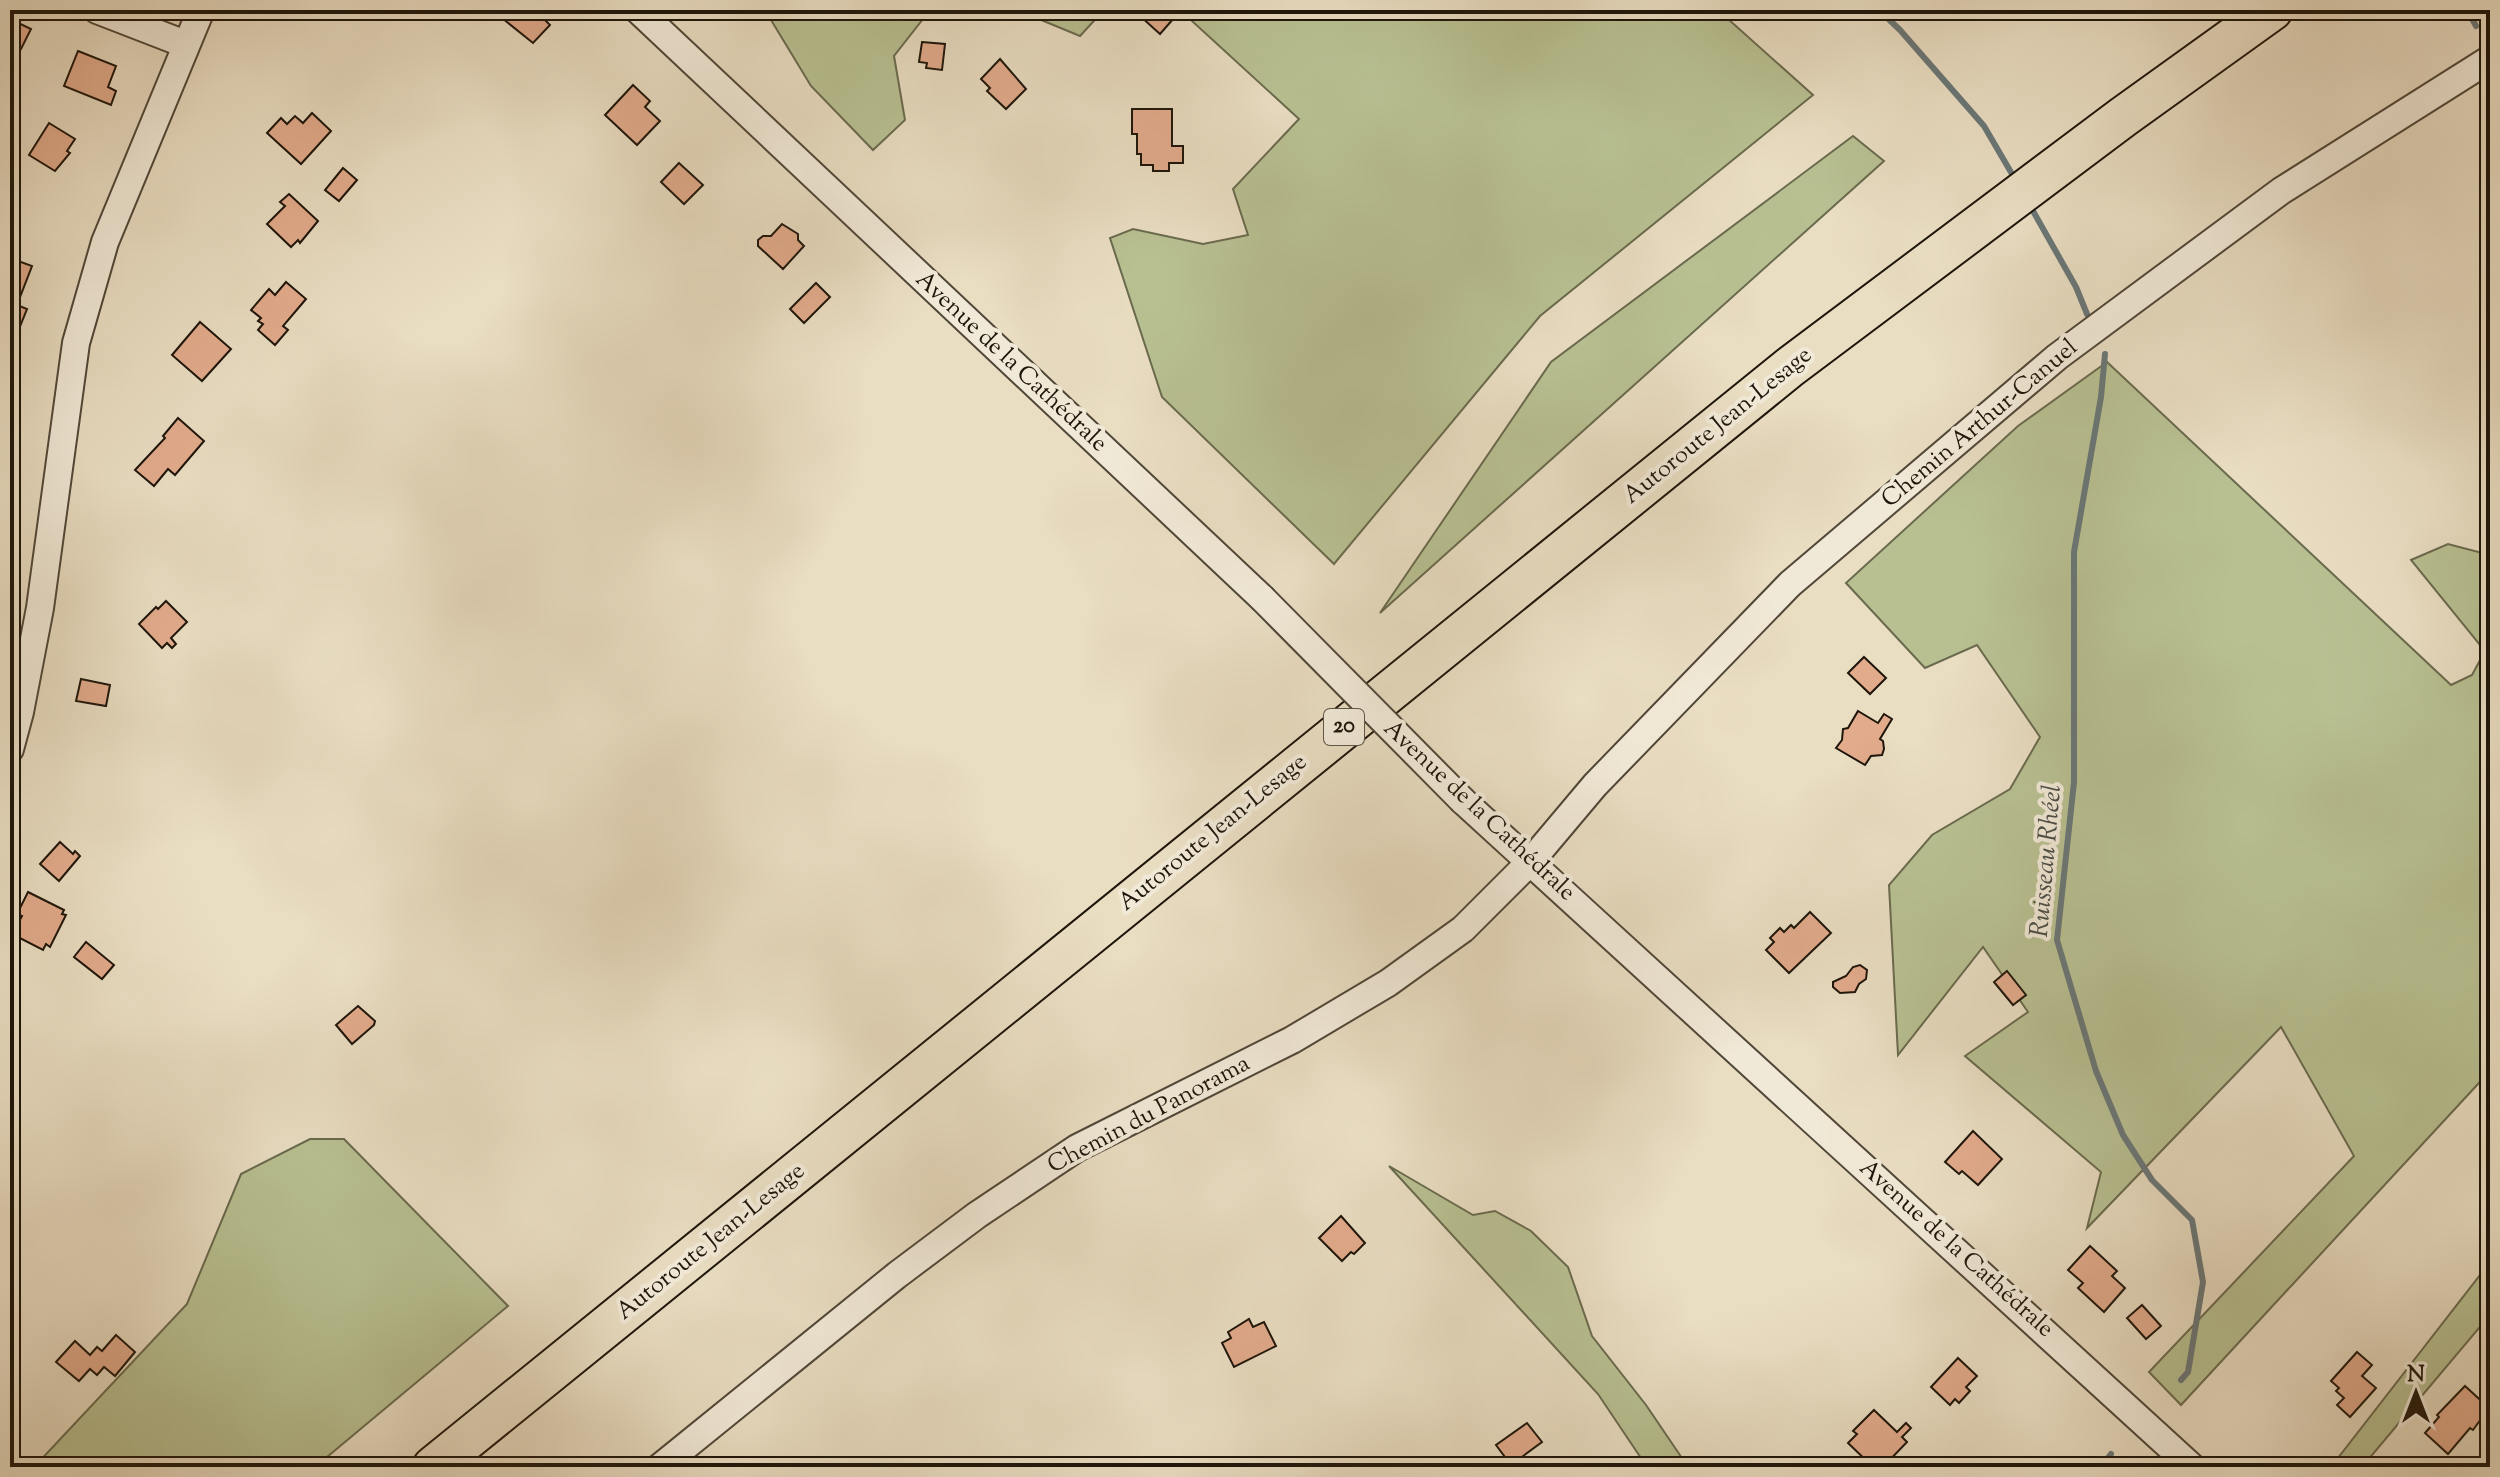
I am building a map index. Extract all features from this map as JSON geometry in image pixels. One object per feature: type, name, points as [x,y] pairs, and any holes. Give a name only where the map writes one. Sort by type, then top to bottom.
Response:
[{"type":"highway","name":"Autoroute Jean-Lesage","points":[[433,1467],[1790,367],[2123,117],[2272,10]]},
{"type":"street","points":[[97,10],[185,44]]},
{"type":"street","points":[[10,749],[40,608],[76,343],[105,242],[201,10]]},
{"type":"street","name":"Avenue de la Cathédrale","points":[[638,10],[1262,598],[1463,801],[2192,1467]]},
{"type":"street","name":"Chemin Arthur-Canuel","points":[[1531,861],[1595,785],[1790,584],[2057,357],[2281,191],[2490,59]]},
{"type":"street","name":"Chemin du Panorama","points":[[660,1467],[897,1275],[977,1215],[1077,1148],[1292,1040],[1388,983],[1463,929],[1531,861]]},
{"type":"green space","points":[[765,10],[930,10],[894,56],[905,120],[873,150],[811,86]]},
{"type":"green space","points":[[1017,10],[1104,10],[1080,36]]},
{"type":"green space","points":[[1180,10],[1718,10],[1813,95],[1540,316],[1334,564],[1162,397],[1110,238],[1133,229],[1203,244],[1248,235],[1233,189],[1299,119]]},
{"type":"green space","points":[[1853,136],[1884,161],[1380,613],[1551,362]]},
{"type":"green space","points":[[2107,362],[2451,685],[2472,675],[2485,651],[2411,560],[2448,544],[2490,555],[2490,1071],[2181,1405],[2149,1372],[2354,1156],[2281,1027],[2087,1228],[2101,1172],[1965,1056],[2028,1012],[1983,947],[1898,1055],[1889,885],[1932,835],[2010,789],[2040,737],[1977,645],[1925,668],[1846,583],[2018,426]]},
{"type":"green space","points":[[310,1139],[344,1139],[508,1306],[315,1467],[34,1467],[187,1304],[241,1174]]},
{"type":"green space","points":[[1389,1166],[1473,1215],[1495,1211],[1531,1231],[1568,1267],[1592,1336],[1646,1405],[1688,1467],[1647,1467],[1598,1394]]},
{"type":"green space","points":[[2490,1249],[2490,1315],[2362,1467],[2331,1467],[2487,1266]]},
{"type":"building","points":[[492,10],[535,10],[550,25],[533,43]]},
{"type":"building","points":[[1145,10],[1165,10],[1174,18],[1160,34],[1140,16]]},
{"type":"building","points":[[10,19],[31,29],[21,49],[10,43]]},
{"type":"building","points":[[922,42],[945,44],[942,70],[926,68],[927,63],[919,62]]},
{"type":"building","points":[[78,51],[116,66],[108,87],[116,91],[111,105],[64,86]]},
{"type":"building","points":[[1000,59],[1026,89],[1006,109],[987,91],[990,88],[981,79]]},
{"type":"building","points":[[10,61],[18,69],[10,78]]},
{"type":"building","points":[[633,85],[650,101],[645,107],[660,121],[637,145],[605,115]]},
{"type":"building","points":[[1132,109],[1172,109],[1172,146],[1183,146],[1183,163],[1169,163],[1169,171],[1153,171],[1153,165],[1141,165],[1141,154],[1137,154],[1137,134],[1132,134]]},
{"type":"building","points":[[312,113],[331,131],[301,164],[267,133],[281,118],[287,124],[295,116],[303,123]]},
{"type":"building","points":[[49,123],[75,139],[67,151],[70,153],[55,171],[29,155]]},
{"type":"building","points":[[679,163],[703,185],[684,204],[661,182]]},
{"type":"building","points":[[343,168],[357,180],[339,201],[325,190]]},
{"type":"building","points":[[289,194],[318,221],[300,243],[298,240],[291,247],[267,224],[285,206],[280,202]]},
{"type":"building","points":[[782,224],[798,234],[798,240],[804,246],[783,269],[758,246],[758,240],[771,236]]},
{"type":"building","points":[[10,258],[32,266],[17,305],[27,309],[17,334],[10,331]]},
{"type":"building","points":[[286,282],[306,299],[283,326],[288,330],[275,345],[258,330],[263,324],[258,321],[261,318],[251,310],[269,289],[275,295]]},
{"type":"building","points":[[816,283],[830,297],[804,323],[790,309]]},
{"type":"building","points":[[200,322],[231,349],[202,381],[172,355]]},
{"type":"building","points":[[178,418],[204,441],[175,475],[168,469],[154,486],[135,470],[165,438],[163,436]]},
{"type":"building","points":[[166,601],[187,622],[171,638],[176,644],[172,648],[167,643],[162,648],[139,624]]},
{"type":"building","points":[[1864,657],[1886,678],[1870,694],[1848,673]]},
{"type":"building","points":[[81,679],[110,685],[106,706],[76,701]]},
{"type":"building","points":[[1858,711],[1878,723],[1884,714],[1892,719],[1880,739],[1884,749],[1882,755],[1871,756],[1865,765],[1836,748],[1842,740],[1843,729],[1848,728]]},
{"type":"building","points":[[60,842],[80,856],[59,881],[40,864]]},
{"type":"building","points":[[28,892],[64,910],[62,914],[66,915],[50,947],[46,944],[43,950],[12,934],[22,916],[17,914]]},
{"type":"building","points":[[1810,912],[1831,933],[1789,973],[1766,950],[1774,942],[1770,938],[1780,928],[1784,932],[1791,925],[1794,928]]},
{"type":"building","points":[[86,942],[114,965],[102,979],[74,957]]},
{"type":"building","points":[[1860,965],[1867,970],[1866,979],[1855,992],[1840,993],[1833,987],[1833,982]]},
{"type":"building","points":[[2007,971],[2026,995],[2013,1005],[1994,982]]},
{"type":"building","points":[[358,1006],[375,1021],[352,1044],[336,1025]]},
{"type":"building","points":[[1973,1131],[2002,1159],[1978,1185],[1945,1162]]},
{"type":"building","points":[[1341,1216],[1365,1243],[1342,1261],[1319,1238]]},
{"type":"building","points":[[2090,1246],[2117,1271],[2112,1276],[2125,1288],[2104,1312],[2078,1288],[2083,1283],[2068,1270]]},
{"type":"building","points":[[2142,1305],[2161,1326],[2146,1339],[2127,1318]]},
{"type":"building","points":[[1249,1319],[1253,1327],[1264,1322],[1276,1346],[1234,1367],[1222,1343],[1231,1338],[1228,1332]]},
{"type":"building","points":[[116,1335],[135,1352],[115,1376],[104,1367],[97,1375],[90,1369],[79,1381],[56,1362],[75,1341],[90,1355],[97,1347],[102,1351]]},
{"type":"building","points":[[2357,1352],[2372,1365],[2362,1376],[2376,1388],[2350,1417],[2337,1405],[2344,1398],[2331,1381]]},
{"type":"building","points":[[1958,1358],[1977,1376],[1966,1387],[1970,1391],[1959,1403],[1955,1399],[1950,1405],[1931,1387]]},
{"type":"building","points":[[2465,1386],[2489,1408],[2473,1430],[2470,1428],[2448,1454],[2425,1433],[2439,1417],[2437,1415]]},
{"type":"building","points":[[1874,1410],[1897,1432],[1906,1423],[1911,1428],[1902,1437],[1907,1442],[1883,1467],[1873,1467],[1848,1443],[1857,1434],[1853,1431]]},
{"type":"building","points":[[1527,1423],[1542,1442],[1511,1465],[1496,1445]]},
{"type":"waterway","name":"Ruisseau Rhéel","points":[[1879,10],[1984,126],[2012,174]]},
{"type":"waterway","points":[[2476,26],[2470,15],[2479,10]]},
{"type":"waterway","name":"Ruisseau Rhéel","points":[[2033,211],[2076,287],[2087,314]]},
{"type":"waterway","name":"Ruisseau Rhéel","points":[[2105,354],[2101,397],[2074,552],[2074,782],[2057,940],[2096,1071],[2123,1135],[2152,1180],[2192,1220],[2203,1282],[2188,1372],[2181,1380]]},
{"type":"waterway","name":"Ruisseau Rhéel","points":[[2101,1467],[2111,1454]]}]
